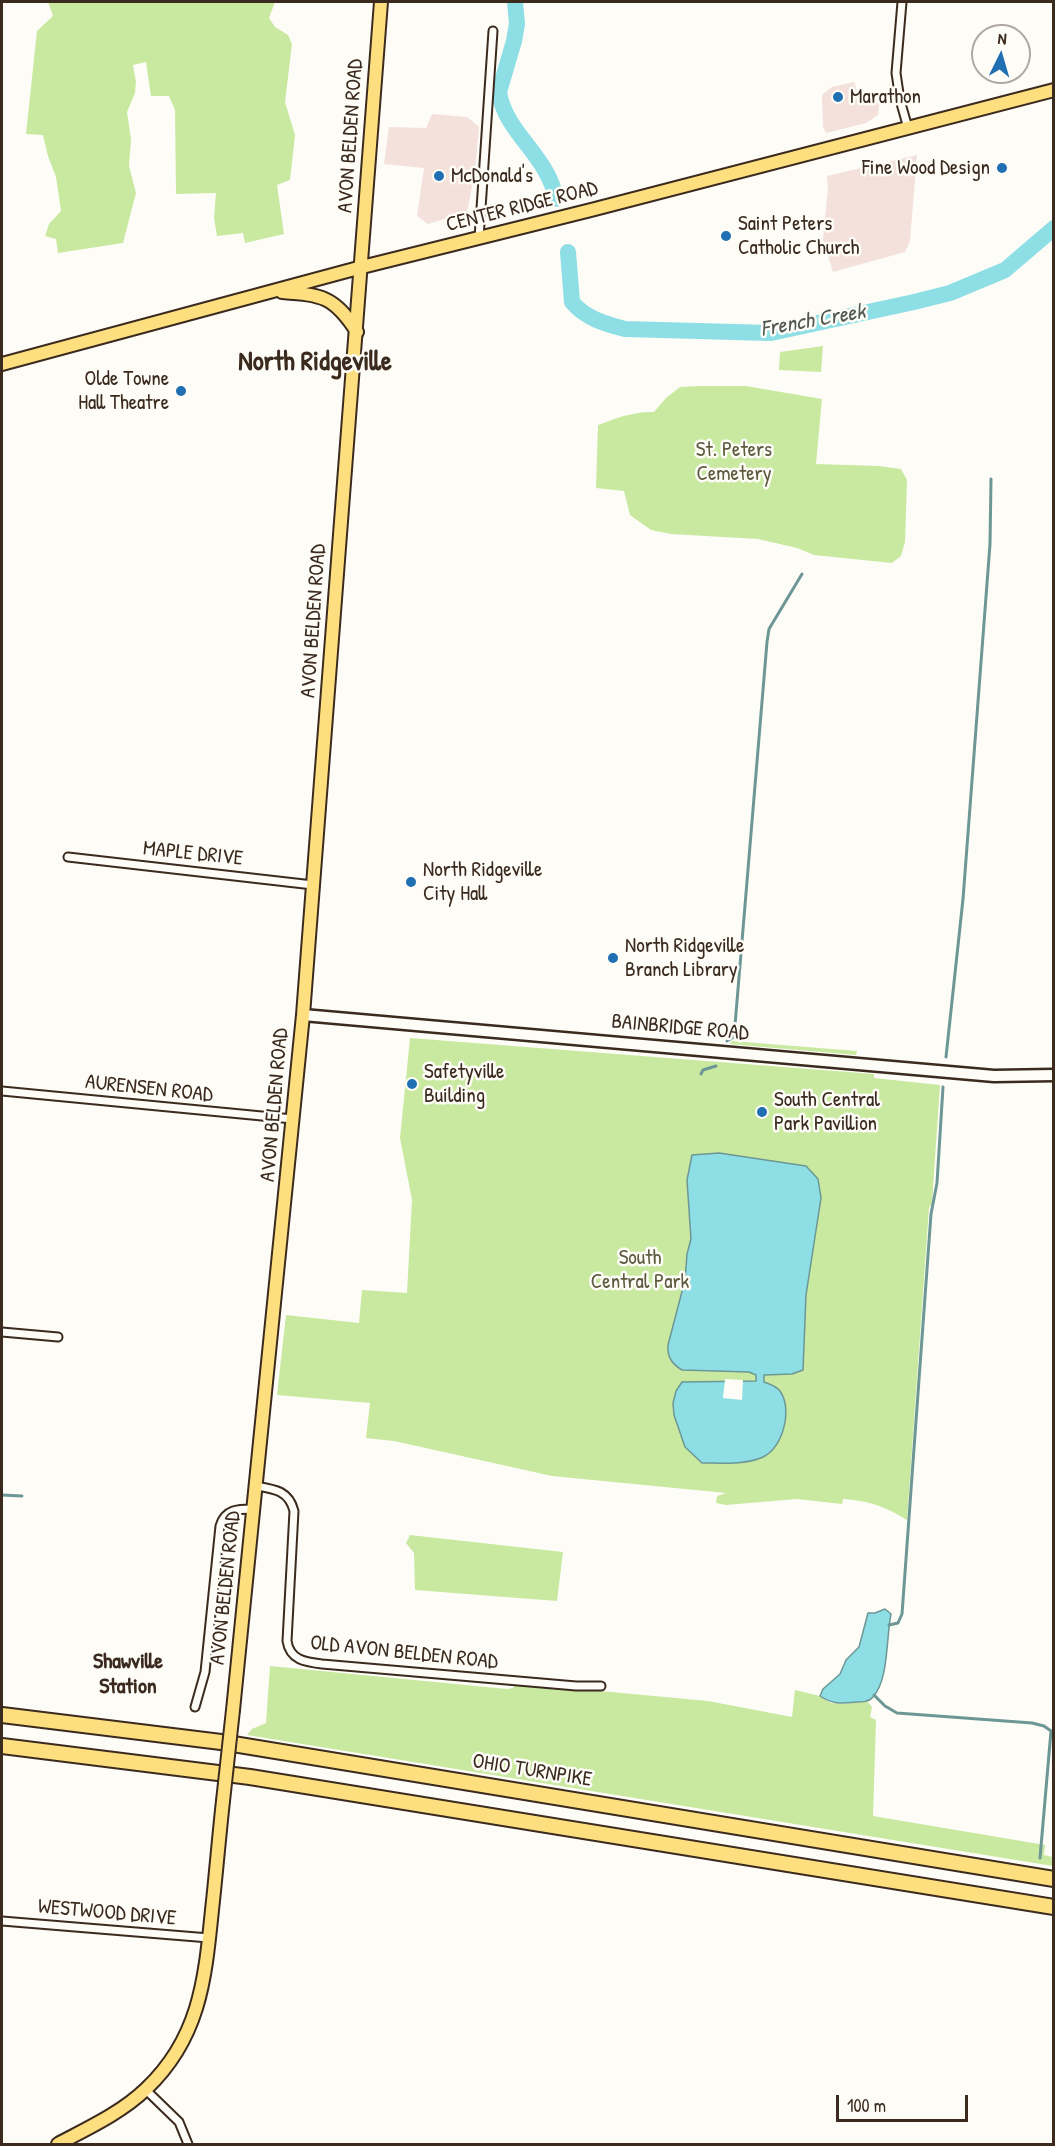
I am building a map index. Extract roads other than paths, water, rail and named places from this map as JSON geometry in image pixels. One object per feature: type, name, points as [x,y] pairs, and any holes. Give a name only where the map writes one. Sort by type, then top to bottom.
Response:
[{"type":"highway","name":"OHIO TURNPIKE","points":[[2,1715],[221,1742],[1053,1879]]},
{"type":"highway","points":[[2,1746],[250,1777],[1053,1907]]},
{"type":"main road","name":"AVON BELDEN ROAD","points":[[58,2145],[115,2113],[146,2090],[167,2066],[191,2024],[202,1990],[233,1710],[303,1015],[381,2]]},
{"type":"main road","name":"CENTER RIDGE ROAD","points":[[2,364],[362,267],[1053,90]]},
{"type":"main road","points":[[272,291],[304,294],[328,300],[339,307],[357,332]]},
{"type":"street","points":[[903,2],[896,73],[900,100],[908,128]]},
{"type":"street","points":[[478,238],[493,31]]},
{"type":"street","name":"MAPLE DRIVE","points":[[68,857],[313,885]]},
{"type":"street","name":"BAINBRIDGE ROAD","points":[[303,1015],[994,1076],[1053,1074]]},
{"type":"street","name":"AURENSEN ROAD","points":[[2,1090],[293,1119]]},
{"type":"street","points":[[2,1332],[58,1337]]},
{"type":"street","name":"OLD AVON BELDEN ROAD","points":[[256,1486],[281,1491],[292,1504],[294,1522],[287,1641],[289,1651],[295,1658],[322,1664],[576,1686],[601,1686]]},
{"type":"street","points":[[195,1707],[204,1672],[220,1526],[225,1514],[240,1509],[253,1509]]},
{"type":"street","name":"WESTWOOD DRIVE","points":[[2,1922],[209,1938]]},
{"type":"street","points":[[146,2090],[178,2122],[188,2145]]},
{"type":"water","points":[[719,1153],[806,1166],[818,1179],[821,1198],[806,1295],[803,1370],[792,1374],[764,1375],[764,1382],[777,1388],[784,1399],[786,1417],[781,1437],[770,1452],[756,1460],[702,1463],[685,1447],[674,1415],[673,1403],[676,1391],[682,1382],[756,1381],[756,1375],[749,1372],[682,1370],[673,1363],[668,1353],[668,1345],[685,1280],[691,1239],[687,1180],[692,1155]]},
{"type":"water","points":[[885,1609],[891,1614],[886,1658],[882,1680],[873,1697],[865,1701],[841,1703],[829,1701],[820,1696],[823,1689],[840,1674],[846,1660],[859,1647],[868,1613]]},
{"type":"waterway","name":"French Creek","points":[[515,2],[517,24],[514,41],[499,92],[509,120],[545,169],[556,199]]},
{"type":"waterway","name":"French Creek","points":[[568,252],[572,302],[589,316],[603,322],[625,329],[771,333],[950,293],[1005,270],[1054,228]]},
{"type":"waterway","points":[[946,1057],[963,899],[990,544],[991,479]]},
{"type":"waterway","points":[[727,1041],[734,1037],[769,629],[802,574]]},
{"type":"waterway","points":[[701,1074],[703,1070],[716,1066]]},
{"type":"waterway","points":[[889,1625],[898,1623],[902,1614],[931,1214],[937,1183],[943,1087]]},
{"type":"waterway","points":[[2,1495],[22,1496]]},
{"type":"waterway","points":[[874,1695],[885,1706],[897,1713],[1032,1723],[1044,1726],[1051,1731],[1040,1858]]},
{"type":"place","name":"Marathon","points":[[838,97]]},
{"type":"place","name":"Fine Wood Design","points":[[1002,168]]},
{"type":"place","name":"McDonald's","points":[[439,176]]},
{"type":"place","name":"Saint Peters Catholic Church","points":[[726,236]]},
{"type":"place","name":"Olde Towne Hall Theatre","points":[[181,391]]},
{"type":"place","name":"North Ridgeville City Hall","points":[[411,882]]},
{"type":"place","name":"North Ridgeville Branch Library","points":[[613,958]]},
{"type":"place","name":"Safetyville Building","points":[[412,1084]]},
{"type":"place","name":"South Central Park Pavillion","points":[[762,1112]]},
{"type":"district","name":"North Ridgeville","points":[[315,363]]},
{"type":"district","name":"Shawville Station","points":[[128,1674]]},
{"type":"park label","name":"St. Peters Cemetery","points":[[734,462]]},
{"type":"park label","name":"South Central Park","points":[[640,1270]]}]
